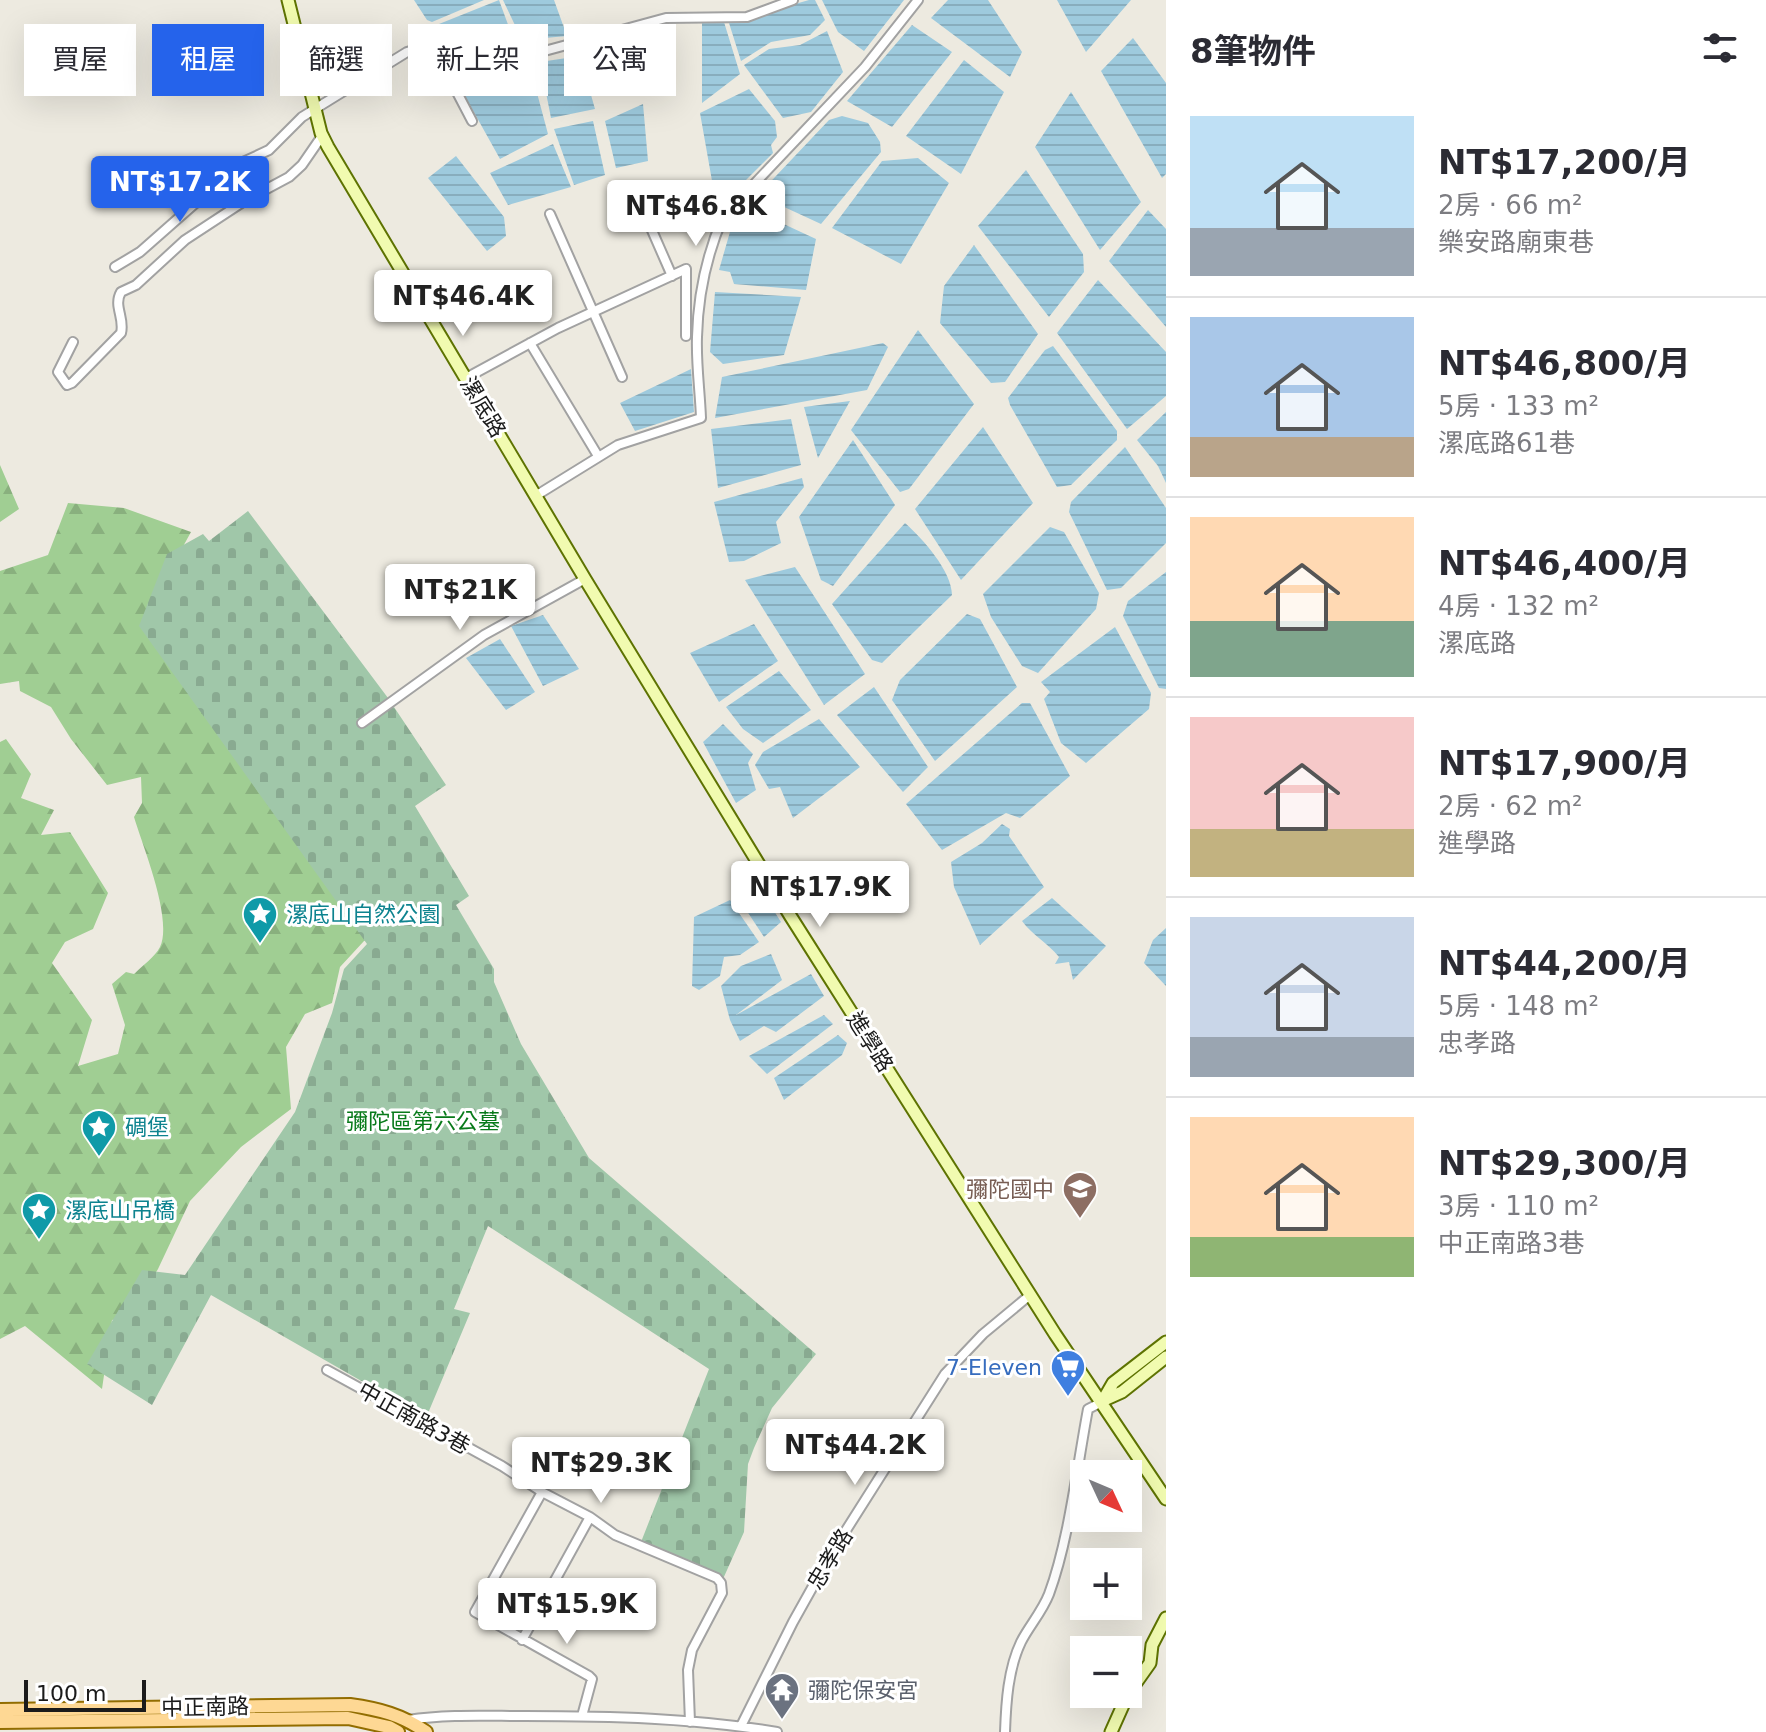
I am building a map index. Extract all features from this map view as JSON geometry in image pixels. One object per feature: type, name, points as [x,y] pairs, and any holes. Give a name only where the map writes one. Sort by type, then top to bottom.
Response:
[{"type":"main road","name":"中正南路","points":[[0,1710],[350,1705],[380,1709],[408,1720]]},
{"type":"main road","name":"中正南路","points":[[0,1722],[348,1718],[393,1730]]},
{"type":"main road","points":[[408,1720],[426,1732]]},
{"type":"street","name":"漯底路","points":[[288,0],[322,136],[585,579]]},
{"type":"street","points":[[548,50],[666,18],[747,17],[793,0]]},
{"type":"street","points":[[537,495],[598,456],[629,441],[701,418],[696,341],[699,301],[723,217],[865,67],[918,0]]},
{"type":"street","points":[[115,267],[140,252],[241,163],[269,150],[302,117],[408,52]]},
{"type":"street","points":[[459,96],[472,121]]},
{"type":"street","points":[[73,342],[58,372],[67,385],[121,333],[123,327],[117,303],[121,292],[136,285],[185,240],[246,200],[289,177],[302,165],[322,136]]},
{"type":"street","points":[[633,187],[672,276]]},
{"type":"street","points":[[550,214],[622,377]]},
{"type":"street","points":[[466,378],[594,311],[686,269],[686,336]]},
{"type":"street","points":[[530,343],[598,456]]},
{"type":"street","points":[[362,723],[484,635],[585,579]]},
{"type":"street","name":"進學路","points":[[585,579],[791,917],[1030,1295],[1166,1499]]},
{"type":"street","name":"忠孝路","points":[[741,1726],[831,1554],[945,1374],[983,1334],[1030,1295]]},
{"type":"street","points":[[1102,1402],[1113,1383],[1166,1342]]},
{"type":"street","points":[[1005,1732],[1013,1665],[1020,1643],[1049,1593],[1068,1516],[1088,1409],[1122,1392],[1166,1357]]},
{"type":"street","name":"中正南路3巷","points":[[327,1370],[502,1466],[628,1542],[717,1578],[722,1593],[692,1650],[688,1670],[690,1722]]},
{"type":"street","points":[[542,1492],[475,1612],[592,1679],[582,1716]]},
{"type":"street","points":[[522,1640],[590,1517]]},
{"type":"street","points":[[1111,1732],[1128,1694],[1150,1663],[1152,1645],[1166,1618]]},
{"type":"street","name":"中正南路","points":[[393,1730],[408,1720],[436,1716],[582,1716],[741,1726],[777,1732]]},
{"type":"green space","points":[[0,465],[19,509],[0,522]]},
{"type":"green space","name":"漯底山自然公園","points":[[68,503],[124,508],[191,532],[170,570],[410,922],[364,941],[340,967],[332,1003],[305,1014],[286,1047],[291,1109],[241,1147],[190,1201],[158,1269],[130,1317],[112,1320],[102,1389],[25,1326],[0,1339],[0,742],[6,739],[31,774],[21,798],[54,810],[41,835],[70,832],[108,893],[93,929],[65,942],[52,963],[92,1020],[78,1066],[118,1054],[125,1025],[112,984],[126,972],[134,974],[152,958],[160,947],[163,935],[160,901],[134,817],[142,803],[141,777],[107,785],[71,739],[51,707],[20,691],[19,681],[0,684],[0,571],[48,555]]},
{"type":"green space","name":"彌陀區第六公墓","points":[[248,511],[388,698],[446,785],[415,806],[469,896],[456,905],[494,969],[494,982],[521,1044],[589,1158],[816,1354],[772,1408],[754,1448],[748,1464],[744,1532],[723,1579],[641,1542],[709,1369],[488,1226],[454,1309],[470,1313],[426,1418],[211,1295],[152,1405],[87,1364],[142,1270],[185,1275],[295,1112],[332,1013],[344,969],[367,944],[139,626],[167,554],[203,534],[209,541]]},
{"type":"water","points":[[414,0],[484,0],[432,22],[427,20]]},
{"type":"water","points":[[499,0],[508,24],[439,24]]},
{"type":"water","points":[[503,0],[554,0],[564,36],[548,38],[548,24],[514,24]]},
{"type":"water","points":[[815,0],[825,20],[810,35],[771,42],[741,61],[729,23]]},
{"type":"water","points":[[822,0],[904,0],[864,51],[838,32]]},
{"type":"water","points":[[948,0],[988,0],[1022,52],[1010,77],[931,18]]},
{"type":"water","points":[[1057,0],[1131,0],[1086,52]]},
{"type":"water","points":[[724,22],[740,74],[702,103],[702,23]]},
{"type":"water","points":[[912,25],[952,52],[892,127],[847,101]]},
{"type":"water","points":[[827,31],[843,72],[811,112],[783,118],[744,65],[769,49],[800,45]]},
{"type":"water","points":[[1133,38],[1166,83],[1166,174],[1162,178],[1101,71]]},
{"type":"water","points":[[564,58],[564,96],[591,96],[595,109],[551,118],[547,96],[548,61]]},
{"type":"water","points":[[964,60],[1004,92],[961,174],[906,136]]},
{"type":"water","points":[[749,89],[775,121],[777,137],[771,145],[773,153],[717,209],[700,113]]},
{"type":"water","points":[[1071,92],[1141,202],[1100,250],[1035,147]]},
{"type":"water","points":[[465,96],[538,96],[548,134],[500,159]]},
{"type":"water","points":[[643,104],[648,161],[616,168],[605,121]]},
{"type":"water","points":[[842,116],[868,123],[880,142],[881,152],[821,224],[758,195],[829,120]]},
{"type":"water","points":[[593,121],[605,175],[574,185],[554,129]]},
{"type":"water","points":[[553,144],[571,187],[508,205],[490,173]]},
{"type":"water","points":[[456,156],[504,217],[506,236],[487,251],[428,178]]},
{"type":"water","points":[[918,158],[949,183],[901,264],[832,228],[882,161]]},
{"type":"water","points":[[1026,170],[1083,254],[1084,272],[1049,317],[978,226]]},
{"type":"water","points":[[745,206],[816,239],[806,290],[734,284],[730,272],[719,270],[734,218]]},
{"type":"water","points":[[1148,210],[1166,229],[1166,327],[1109,261]]},
{"type":"water","points":[[974,245],[1038,334],[1005,382],[991,383],[940,323],[944,286]]},
{"type":"water","points":[[1098,280],[1166,352],[1166,396],[1127,429],[1057,333]]},
{"type":"water","points":[[715,292],[801,297],[784,355],[723,364],[710,352]]},
{"type":"water","points":[[918,330],[974,404],[909,489],[900,492],[851,430]]},
{"type":"water","points":[[883,343],[888,347],[867,390],[715,418],[722,377]]},
{"type":"water","points":[[1053,346],[1117,431],[1117,440],[1071,485],[1057,487],[1008,398],[1045,350]]},
{"type":"water","points":[[691,369],[694,412],[635,431],[620,403]]},
{"type":"water","points":[[850,401],[818,458],[804,407]]},
{"type":"water","points":[[1166,412],[1166,483],[1158,466],[1137,440]]},
{"type":"water","points":[[791,419],[801,465],[718,488],[711,429]]},
{"type":"water","points":[[983,427],[1033,503],[961,580],[915,509]]},
{"type":"water","points":[[853,440],[895,505],[833,586],[821,580],[799,517]]},
{"type":"water","points":[[1125,447],[1166,508],[1166,543],[1121,588],[1107,590],[1069,512],[1071,502]]},
{"type":"water","points":[[802,478],[804,487],[776,522],[781,543],[744,561],[729,562],[714,502]]},
{"type":"water","points":[[905,523],[942,566],[952,595],[882,663],[872,660],[832,604]]},
{"type":"water","points":[[1050,527],[1064,532],[1099,593],[1096,609],[1038,673],[1022,666],[991,617],[983,594]]},
{"type":"water","points":[[795,567],[865,674],[824,705],[745,580]]},
{"type":"water","points":[[1166,572],[1166,689],[1159,688],[1123,616],[1128,601]]},
{"type":"water","points":[[967,614],[980,619],[1017,687],[935,761],[892,700],[900,680]]},
{"type":"water","points":[[543,615],[579,669],[543,686],[511,626]]},
{"type":"water","points":[[754,624],[778,661],[719,702],[690,653]]},
{"type":"water","points":[[1115,627],[1151,693],[1149,709],[1086,763],[1061,743],[1044,699],[1050,692],[1041,682]]},
{"type":"water","points":[[500,639],[535,692],[506,710],[466,658]]},
{"type":"water","points":[[779,671],[811,710],[763,743],[743,729],[726,707]]},
{"type":"water","points":[[874,687],[928,767],[903,792],[837,715]]},
{"type":"water","points":[[1022,703],[1030,703],[1070,776],[1020,818],[1006,813],[942,850],[906,804]]},
{"type":"water","points":[[819,719],[860,767],[793,818],[780,787],[769,789],[755,765],[763,752]]},
{"type":"water","points":[[723,724],[753,754],[748,763],[756,790],[736,803],[703,742]]},
{"type":"water","points":[[1002,824],[1010,829],[1009,836],[1044,887],[980,945],[954,887],[951,862],[982,843]]},
{"type":"water","points":[[755,881],[781,922],[764,937],[735,893]]},
{"type":"water","points":[[1052,898],[1106,946],[1073,980],[1069,962],[1055,964],[1059,957],[1022,921]]},
{"type":"water","points":[[730,900],[759,942],[740,955],[724,957],[720,976],[699,990],[692,986],[694,917]]},
{"type":"water","points":[[1166,928],[1166,986],[1144,963],[1153,940]]},
{"type":"water","points":[[771,954],[782,980],[736,1015],[811,974],[824,996],[776,1032],[764,1026],[740,1041],[730,1020],[721,986],[741,966]]},
{"type":"water","points":[[824,1015],[833,1024],[767,1074],[749,1056]]},
{"type":"water","points":[[838,1035],[847,1043],[842,1055],[784,1100],[774,1078]]},
{"type":"place","name":"漯底山自然公園","points":[[260,945]]},
{"type":"place","name":"碉堡","points":[[99,1158]]},
{"type":"place","name":"彌陀國中","points":[[1080,1220]]},
{"type":"place","name":"漯底山吊橋","points":[[39,1241]]},
{"type":"place","name":"7-Eleven","points":[[1068,1398]]},
{"type":"place","name":"彌陀保安宮","points":[[782,1721]]}]
